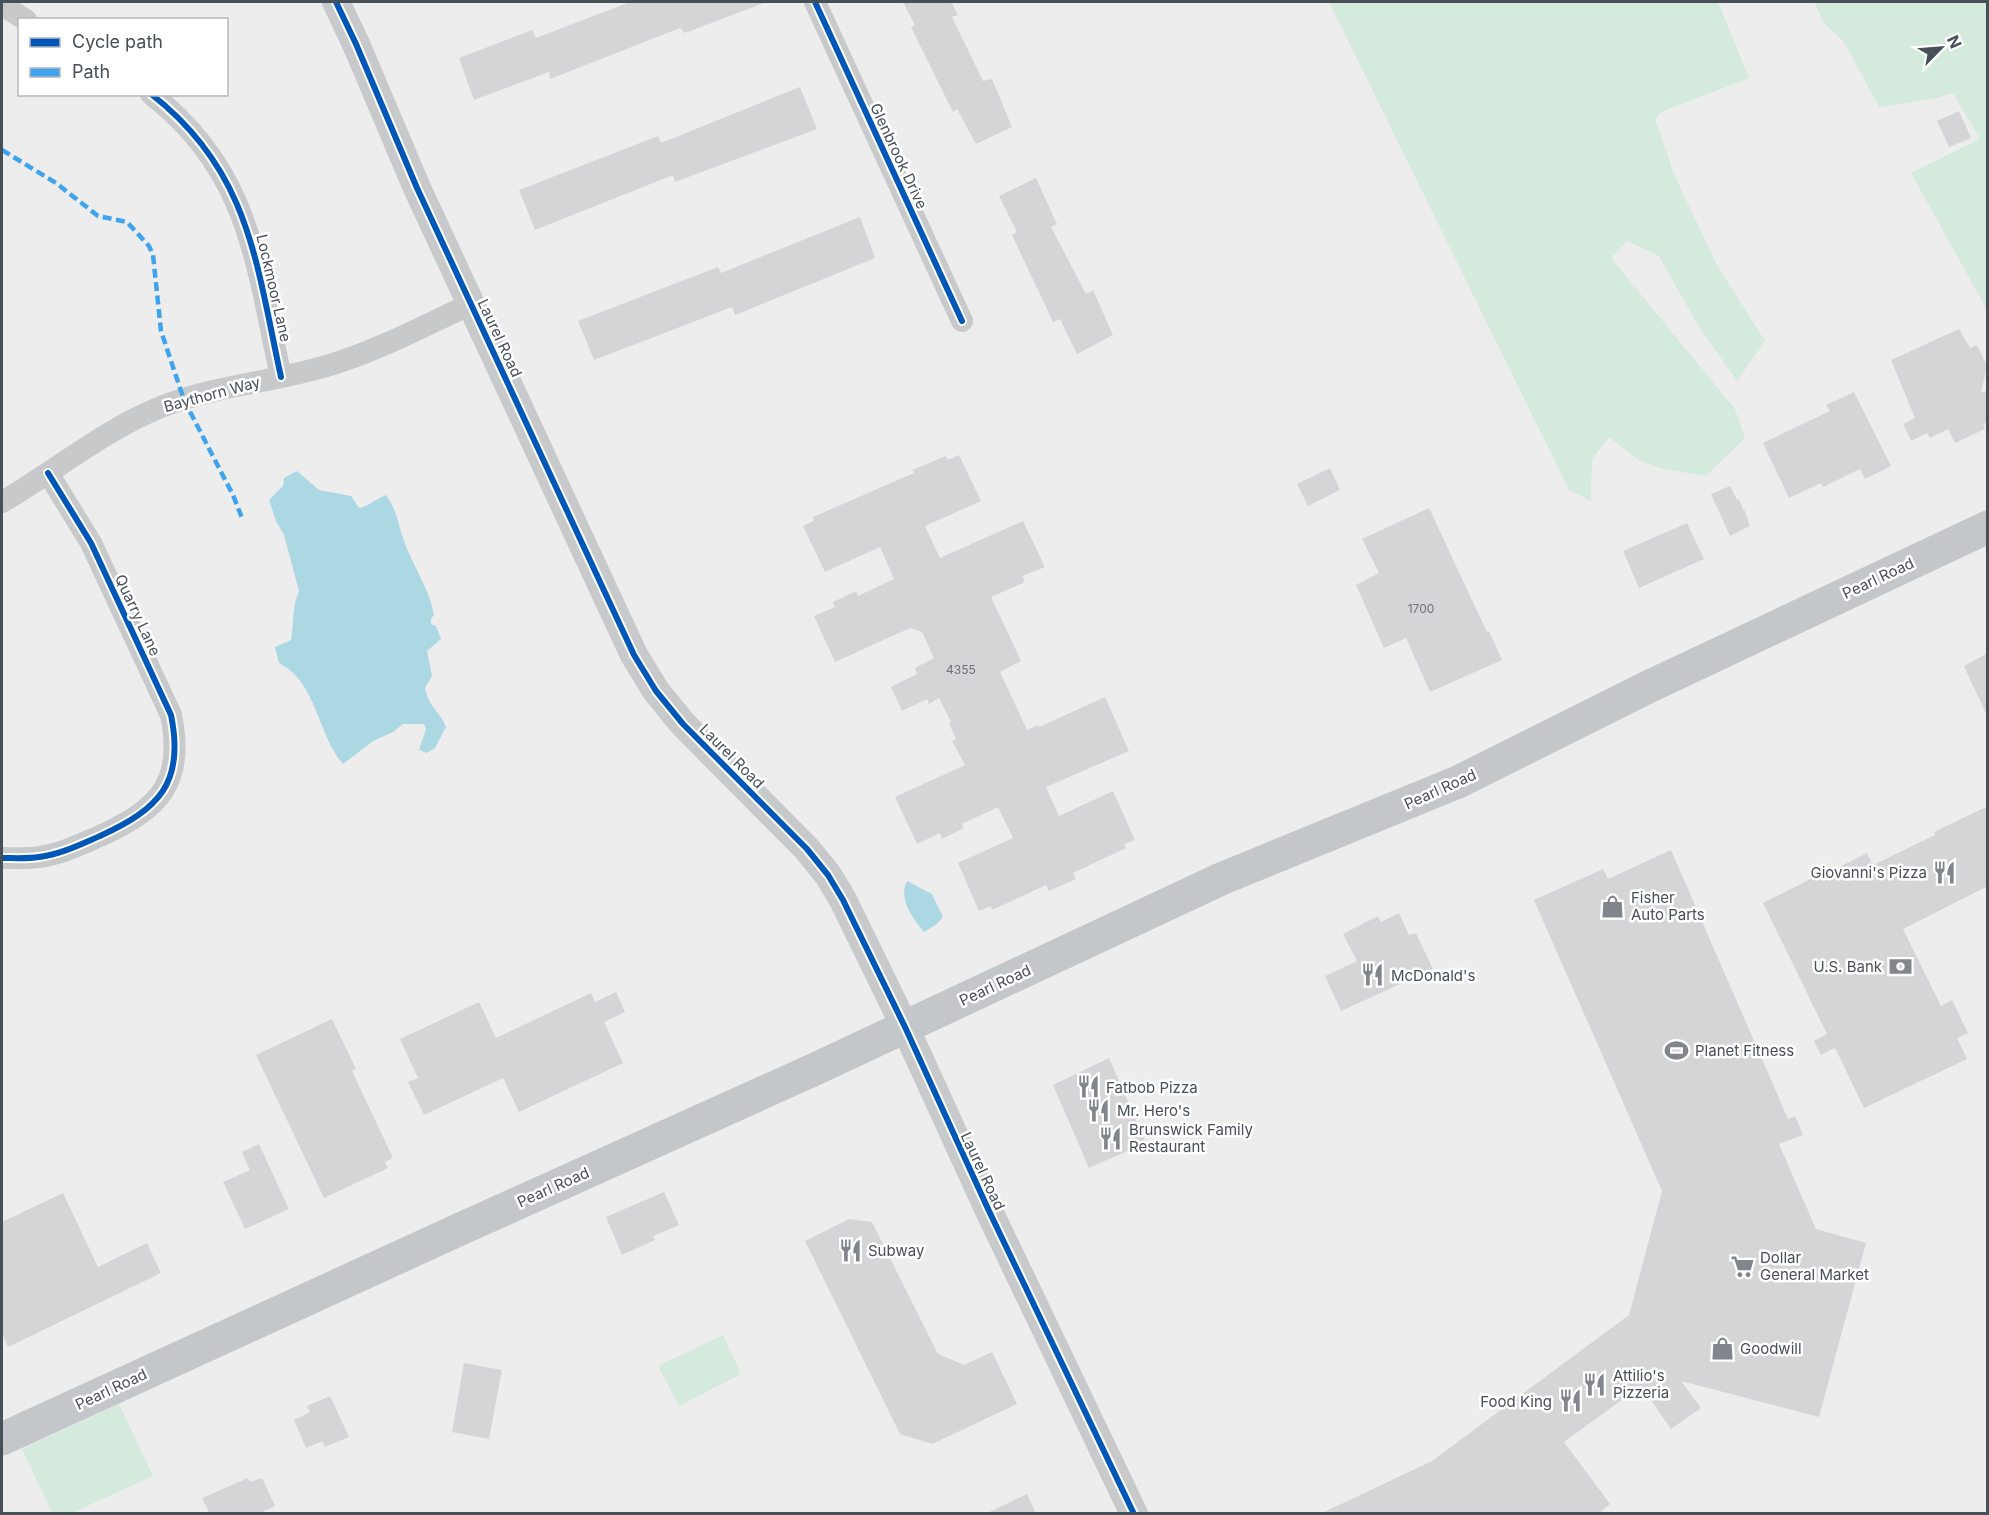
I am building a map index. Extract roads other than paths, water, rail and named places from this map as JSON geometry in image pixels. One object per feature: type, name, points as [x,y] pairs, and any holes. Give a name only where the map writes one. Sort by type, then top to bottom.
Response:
[{"type":"main road","name":"Pearl Road","points":[[2,1439],[905,1027],[1221,879],[1458,782],[1656,684],[1988,527]]},
{"type":"street","name":"Laurel Road","points":[[336,2],[417,188],[634,655],[656,691],[682,724],[807,849],[828,875],[843,900],[905,1027],[988,1211],[1134,1514]]},
{"type":"street","name":"Glenbrook Drive","points":[[815,2],[962,321]]},
{"type":"street","points":[[2,5],[23,18]]},
{"type":"street","name":"Lockmoor Lane","points":[[154,96],[196,135],[218,165],[235,197],[253,249],[282,377]]},
{"type":"street","name":"Baythorn Way","points":[[2,502],[129,422],[162,407],[197,396],[332,364],[371,350],[471,304]]},
{"type":"street","name":"Quarry Lane","points":[[2,858],[36,858],[63,852],[128,823],[146,811],[160,795],[170,777],[175,757],[176,737],[171,715],[91,543],[48,473]]},
{"type":"water","points":[[297,471],[319,490],[351,496],[359,508],[386,495],[392,506],[407,548],[432,605],[434,615],[431,624],[436,626],[441,639],[427,651],[432,676],[425,688],[429,700],[446,727],[435,748],[427,753],[419,750],[426,729],[424,724],[403,724],[393,732],[373,741],[343,764],[327,738],[309,695],[292,672],[279,663],[275,647],[291,640],[294,609],[299,591],[284,535],[276,521],[269,500],[283,486],[284,478]]},
{"type":"water","points":[[907,881],[932,894],[943,917],[924,932],[915,921],[905,901]]},
{"type":"place","name":"Giovanni's Pizza","points":[[1945,872]]},
{"type":"place","name":"Fisher Auto Parts","points":[[1613,906]]},
{"type":"place","name":"U.S. Bank","points":[[1900,966]]},
{"type":"place","name":"McDonald's","points":[[1373,975]]},
{"type":"place","name":"Planet Fitness","points":[[1677,1050]]},
{"type":"place","name":"Fatbob Pizza","points":[[1088,1087]]},
{"type":"place","name":"Mr. Hero's","points":[[1099,1110]]},
{"type":"place","name":"Brunswick Family Restaurant","points":[[1111,1138]]},
{"type":"place","name":"Subway","points":[[850,1250]]},
{"type":"place","name":"Dollar General Market","points":[[1742,1266]]},
{"type":"place","name":"Goodwill","points":[[1722,1348]]},
{"type":"place","name":"Attilio's Pizzeria","points":[[1595,1384]]},
{"type":"place","name":"Food King","points":[[1570,1401]]}]
